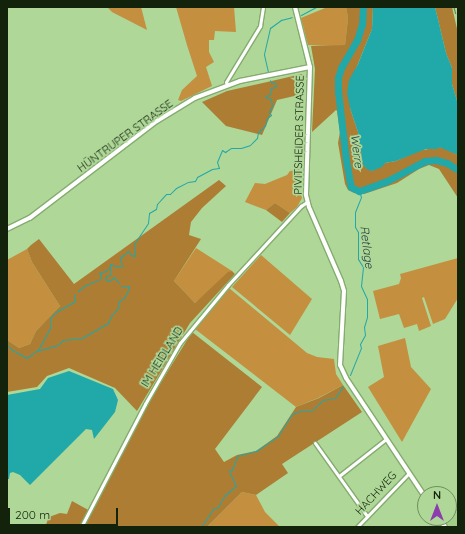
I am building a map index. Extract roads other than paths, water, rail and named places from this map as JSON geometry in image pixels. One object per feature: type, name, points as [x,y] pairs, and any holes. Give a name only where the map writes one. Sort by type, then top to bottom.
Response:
[{"type":"main road","name":"PIVITSHEIDER STRASSE","points":[[295,7],[310,67],[305,186],[307,202],[344,291],[345,301],[339,358],[340,365],[346,378],[418,486]]},
{"type":"street","points":[[227,85],[226,82],[260,26],[263,7]]},
{"type":"street","name":"HÜNTRUPER STRASSE","points":[[7,229],[30,218],[165,115],[195,98],[227,85],[310,67]]},
{"type":"street","name":"IM HEIDLAND","points":[[81,527],[145,404],[180,343],[228,285],[301,206],[307,202]]},
{"type":"street","points":[[339,476],[386,439]]},
{"type":"street","points":[[315,442],[367,516]]},
{"type":"street","name":"HACHWEG","points":[[357,527],[409,472]]},
{"type":"water","points":[[373,7],[435,7],[446,53],[452,68],[452,84],[458,104],[458,155],[439,147],[438,149],[426,149],[396,161],[385,163],[382,167],[372,171],[368,170],[363,165],[358,132],[347,93],[349,80],[358,64],[372,29]]},
{"type":"water","points":[[69,371],[113,389],[118,400],[115,412],[94,439],[92,430],[86,429],[30,485],[20,475],[13,472],[10,473],[9,479],[7,479],[7,395],[40,389],[48,378]]},
{"type":"waterway","points":[[301,15],[316,7]]},
{"type":"waterway","name":"Werre","points":[[363,7],[362,24],[357,40],[341,68],[338,78],[338,91],[346,160],[351,187],[359,191],[368,188],[387,181],[425,161],[436,160],[447,163],[458,170]]},
{"type":"waterway","points":[[268,72],[264,54],[270,28],[281,20],[292,17]]},
{"type":"waterway","points":[[119,283],[114,277],[109,281],[105,279],[106,276],[110,275],[110,264],[122,266],[120,258],[128,251],[131,255],[135,256],[134,244],[148,223],[149,213],[156,209],[157,204],[166,194],[170,194],[176,188],[188,182],[195,181],[197,177],[212,169],[219,168],[217,162],[222,150],[225,152],[231,148],[241,148],[250,145],[257,138],[258,132],[265,126],[267,118],[271,115],[269,112],[272,106],[271,99],[265,97],[270,94],[270,89],[276,86],[275,83],[271,82],[270,80]]},
{"type":"waterway","name":"Retlage","points":[[350,375],[361,348],[360,344],[365,335],[364,327],[367,317],[367,299],[361,286],[363,267],[358,259],[358,232],[355,227],[355,212],[361,197],[359,191]]},
{"type":"waterway","points":[[78,291],[84,286],[100,279],[101,275],[99,273],[106,271],[109,267]]},
{"type":"waterway","points":[[7,345],[12,350],[27,358],[36,351],[58,345],[63,340],[82,338],[108,323],[111,316],[118,308],[118,302],[124,298],[129,288],[129,286],[121,286]]},
{"type":"waterway","points":[[38,350],[50,328],[50,318],[56,312],[75,301],[74,294]]},
{"type":"waterway","name":"Retlage","points":[[201,527],[213,509],[218,507],[224,496],[236,486],[229,471],[232,470],[237,456],[256,451],[278,436],[292,414],[300,411],[311,411],[323,400],[335,398],[343,386]]},
{"type":"railway","points":[[454,7],[458,22]]}]
